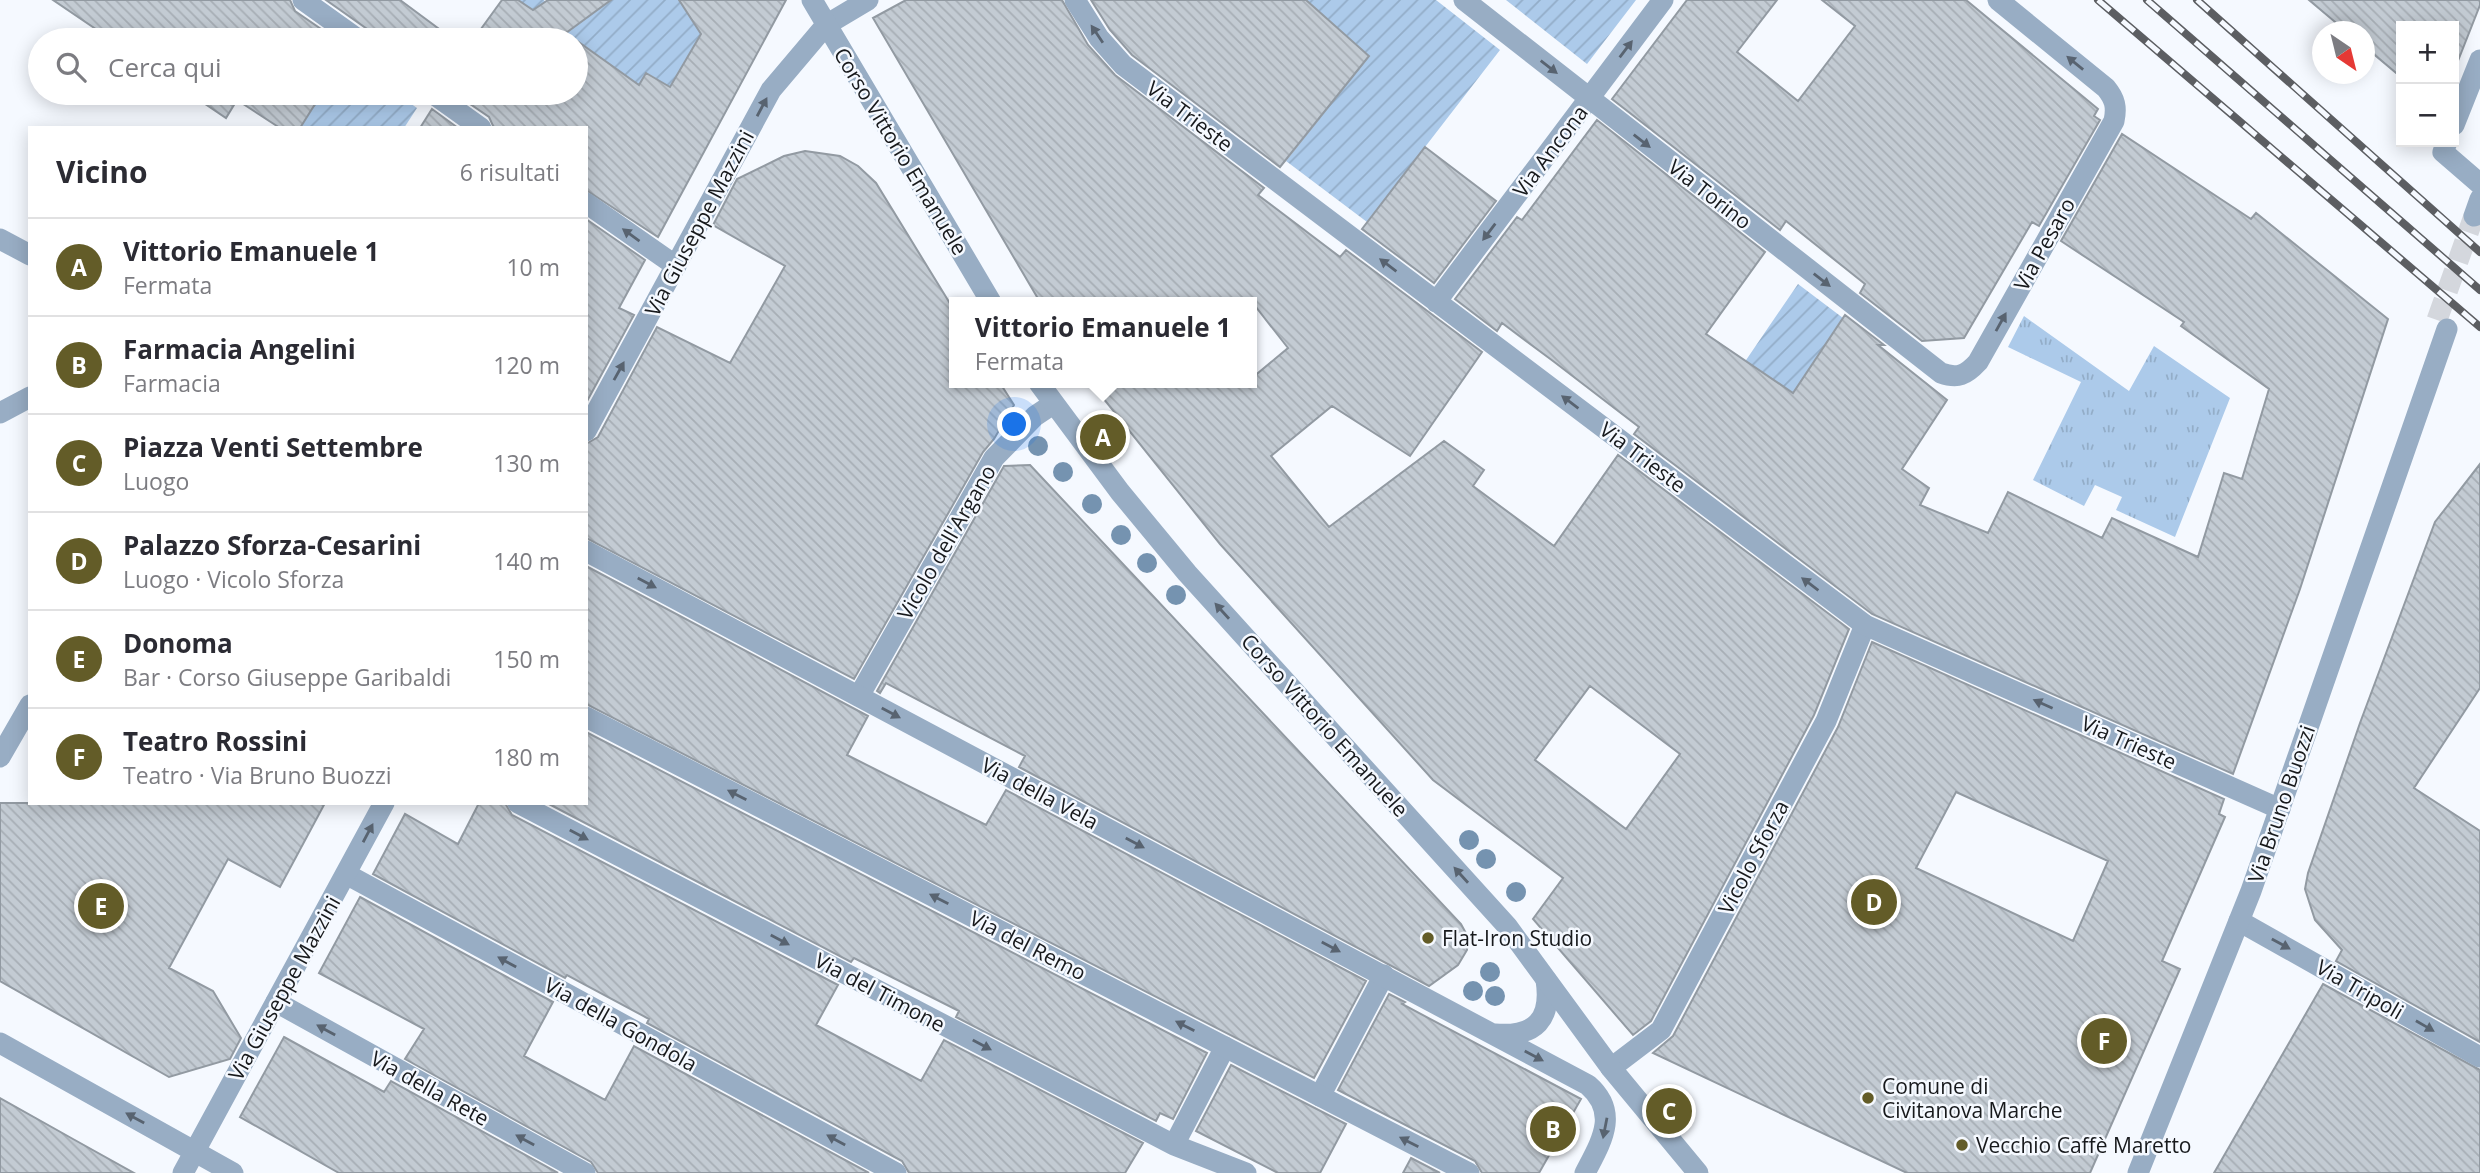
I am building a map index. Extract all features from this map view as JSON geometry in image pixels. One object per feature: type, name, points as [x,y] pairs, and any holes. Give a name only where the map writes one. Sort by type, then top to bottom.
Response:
[{"type":"street","points":[[303,0],[342,28]]},
{"type":"street","name":"Corso Vittorio Emanuele","points":[[812,0],[988,297]]},
{"type":"street","name":"Via Giuseppe Mazzini","points":[[588,427],[771,90],[826,25],[868,0]]},
{"type":"street","name":"Via Trieste","points":[[1075,0],[1105,46],[1123,65],[1865,625],[2280,809]]},
{"type":"street","name":"Via Torino","points":[[1464,0],[1941,373],[1961,376]]},
{"type":"street","name":"Via Ancona","points":[[1436,302],[1663,0]]},
{"type":"street","name":"Via Pesaro","points":[[1961,376],[1978,362],[2114,121],[2116,106],[2106,88],[1998,0]]},
{"type":"street","points":[[2459,112],[2480,60]]},
{"type":"street","points":[[449,105],[478,126]]},
{"type":"street","points":[[2449,150],[2480,184]]},
{"type":"street","points":[[588,204],[676,266]]},
{"type":"street","points":[[0,239],[28,254]]},
{"type":"street","name":"Via Bruno Buozzi","points":[[2138,1173],[2239,921],[2280,809],[2411,430],[2417,376],[2442,324]]},
{"type":"street","name":"Corso Vittorio Emanuele","points":[[1042,388],[1120,492],[1187,573],[1507,926],[1611,1068],[1698,1173]]},
{"type":"street","points":[[0,413],[28,398]]},
{"type":"street","name":"Vicolo dell'Argano","points":[[859,696],[994,458],[1035,416],[1053,404]]},
{"type":"street","name":"Via della Vela","points":[[588,552],[1588,1085],[1599,1097],[1606,1111],[1607,1126],[1585,1173]]},
{"type":"street","name":"Vicolo Sforza","points":[[1611,1068],[1661,1030],[1826,721],[1865,625]]},
{"type":"street","points":[[0,757],[28,708]]},
{"type":"street","name":"Via del Remo","points":[[588,718],[1469,1173]]},
{"type":"street","name":"Via Giuseppe Mazzini","points":[[183,1173],[383,805]]},
{"type":"street","name":"Via del Timone","points":[[522,805],[1174,1145],[1246,1173]]},
{"type":"street","name":"Via della Gondola","points":[[346,874],[896,1173]]},
{"type":"street","name":"Via Tripoli","points":[[2239,921],[2480,1057]]},
{"type":"street","points":[[1320,1096],[1384,975]]},
{"type":"street","points":[[1493,1034],[1524,1033],[1541,1020],[1548,1007],[1546,980]]},
{"type":"street","name":"Via della Rete","points":[[276,1002],[585,1173]]},
{"type":"street","points":[[0,1043],[233,1173]]},
{"type":"street","points":[[1174,1145],[1225,1047]]},
{"type":"green space","points":[[518,0],[544,0],[563,28],[558,28]]},
{"type":"green space","points":[[611,0],[679,0],[701,34],[670,87],[647,73],[639,85],[588,49],[588,28],[572,28]]},
{"type":"green space","points":[[1306,0],[1436,0],[1500,50],[1367,222],[1286,161],[1369,56]]},
{"type":"green space","points":[[1506,0],[1636,0],[1587,64]]},
{"type":"green space","points":[[314,105],[413,105],[417,108],[405,126],[301,126]]},
{"type":"green space","points":[[1798,284],[1843,318],[1775,420],[1727,388]]},
{"type":"green space","points":[[2024,316],[2129,391],[2154,346],[2230,398],[2175,537],[2116,510],[2122,497],[2095,485],[2084,506],[2033,480],[2081,382],[2008,347]]},
{"type":"building","points":[[53,0],[290,0],[295,11],[320,28],[94,28]]},
{"type":"building","points":[[326,0],[400,0],[438,28],[366,28]]},
{"type":"building","points":[[502,0],[518,0],[533,10],[548,0],[611,0],[573,28],[482,28]]},
{"type":"building","points":[[679,0],[786,0],[658,237],[588,191],[588,126],[493,126],[489,117],[472,105],[588,105],[588,49],[639,85],[646,73],[670,87],[701,34]]},
{"type":"building","points":[[906,0],[1062,0],[1088,45],[1115,75],[1264,188],[1258,195],[1340,257],[1346,250],[1482,352],[1410,456],[1332,406],[1271,456],[1329,527],[1444,441],[1484,470],[1473,486],[1554,546],[1618,455],[1849,629],[1814,715],[1651,1021],[1633,1035],[1533,919],[1563,878],[1433,780],[1220,544],[1095,388],[1257,388],[1257,374],[1288,348],[1257,308],[1257,297],[1037,297],[873,18]],"holes":[[[1590,686],[1680,754],[1626,829],[1535,760]]]},
{"type":"building","points":[[1091,0],[1306,0],[1369,56],[1280,167],[1132,55],[1110,30]]},
{"type":"building","points":[[1687,0],[1777,0],[1737,52],[1798,101],[1855,26],[1822,0],[1966,0],[2098,109],[2094,116],[2100,120],[2039,226],[2032,222],[1964,338],[1922,341],[1860,293],[1865,284],[1786,221],[1780,230],[1612,99]]},
{"type":"building","points":[[2309,0],[2480,0],[2459,58],[2459,21],[2396,21],[2396,73],[2375,55],[2375,21],[2334,21]]},
{"type":"building","points":[[207,105],[234,105],[226,118]]},
{"type":"building","points":[[245,105],[314,105],[301,126],[277,126]]},
{"type":"building","points":[[432,109],[455,126],[421,126]]},
{"type":"building","points":[[1597,120],[1765,252],[1706,334],[1793,393],[1845,315],[1947,400],[1902,469],[1929,488],[1920,505],[1988,533],[2008,492],[2102,538],[2112,518],[2198,557],[2224,473],[2242,479],[2269,389],[2181,326],[2184,322],[2061,241],[2122,134],[2251,219],[2256,213],[2388,319],[2300,589],[2233,774],[1872,614],[1634,434],[1639,427],[1553,361],[1502,323],[1497,331],[1455,299],[1517,217],[1522,220]]},
{"type":"building","points":[[1425,147],[1496,201],[1434,283],[1362,229]]},
{"type":"building","points":[[805,151],[840,156],[858,166],[876,183],[949,302],[949,388],[1003,388],[1014,405],[983,452],[854,679],[588,539],[588,443],[598,437],[657,327],[730,363],[785,266],[713,225],[737,179],[784,156]]},
{"type":"building","points":[[588,220],[645,260],[619,308],[634,315],[588,399]]},
{"type":"building","points":[[2480,464],[2480,688],[2414,788],[2480,831],[2480,1042],[2336,961],[2342,950],[2315,920],[2305,889],[2308,873],[2360,723],[2435,522]]},
{"type":"building","points":[[1030,465],[1461,924],[1468,937],[1467,950],[1458,965],[1429,986],[1019,767],[1025,756],[886,683],[880,693],[877,691],[1004,466]]},
{"type":"building","points":[[588,567],[868,716],[847,755],[986,825],[1006,790],[1366,981],[1314,1078],[588,705]]},
{"type":"building","points":[[1872,642],[2224,799],[2219,814],[2225,817],[2162,961],[2180,969],[2090,1173],[1907,1173],[1653,1053],[1673,1036],[1838,727]],"holes":[[[1956,792],[2108,861],[2073,941],[1916,868]]]},
{"type":"building","points":[[588,733],[1207,1053],[1173,1119],[1160,1113],[1156,1121],[956,1017],[959,1011],[854,958],[851,962],[551,805],[588,805]]},
{"type":"building","points":[[0,803],[324,805],[280,887],[228,859],[169,968],[213,991],[241,1038],[230,1059],[169,1077],[0,981]]},
{"type":"building","points":[[478,805],[506,805],[512,815],[838,985],[816,1025],[921,1081],[944,1040],[1143,1143],[1125,1173],[909,1173],[902,1161],[647,1023],[649,1019],[567,975],[565,978],[373,874],[405,814],[458,844]]},
{"type":"building","points":[[360,897],[553,1002],[524,1056],[605,1100],[634,1046],[869,1173],[598,1173],[591,1162],[405,1059],[424,1029],[319,973]]},
{"type":"building","points":[[2323,984],[2480,1070],[2480,1173],[2214,1173]]},
{"type":"building","points":[[1389,994],[1405,1002],[1402,1004],[1581,1099],[1539,1173],[1482,1173],[1475,1161],[1338,1090]]},
{"type":"building","points":[[284,1037],[384,1092],[391,1081],[558,1173],[339,1173],[240,1117]]},
{"type":"building","points":[[1231,1065],[1346,1124],[1320,1173],[1278,1173],[1196,1131]]},
{"type":"building","points":[[0,1098],[73,1139],[134,1173],[0,1173]]},
{"type":"building","points":[[1411,1158],[1440,1173],[1403,1173]]},
{"type":"tunnel","points":[[2437,320],[2474,216]]},
{"type":"railway","points":[[2098,0],[2480,327]]},
{"type":"railway","points":[[2147,0],[2480,290]]},
{"type":"railway","points":[[2197,0],[2480,252]]},
{"type":"place","name":"Vittorio Emanuele 1","points":[[1103,437]]},
{"type":"place","name":"Palazzo Sforza-Cesarini","points":[[1874,902]]},
{"type":"place","name":"Donoma","points":[[101,906]]},
{"type":"place","name":"Flat-Iron Studio","points":[[1428,938]]},
{"type":"place","name":"Teatro Rossini","points":[[2104,1041]]},
{"type":"place","name":"Comune di Civitanova Marche","points":[[1868,1098]]},
{"type":"place","name":"Piazza Venti Settembre","points":[[1669,1111]]},
{"type":"place","name":"Farmacia Angelini","points":[[1553,1129]]},
{"type":"place","name":"Vecchio Caffè Maretto","points":[[1962,1145]]}]
